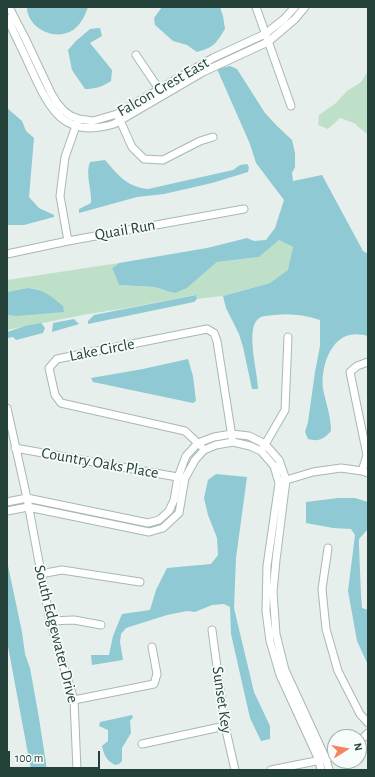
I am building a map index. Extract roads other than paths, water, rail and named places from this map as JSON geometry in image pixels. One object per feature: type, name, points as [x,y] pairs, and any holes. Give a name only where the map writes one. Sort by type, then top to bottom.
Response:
[{"type":"street","name":"Falcon Crest East","points":[[8,7],[20,28],[38,74],[43,95],[53,111],[59,117],[76,126],[103,127],[218,55],[265,34],[284,19],[295,7]]},
{"type":"street","points":[[256,7],[291,106]]},
{"type":"street","name":"Falcon Crest East","points":[[161,92],[222,62],[268,42],[295,19],[305,7]]},
{"type":"street","name":"Falcon Crest East","points":[[7,18],[38,74],[64,111],[79,119],[92,121],[119,117]]},
{"type":"street","points":[[136,55],[161,92]]},
{"type":"street","points":[[218,55],[222,62]]},
{"type":"street","points":[[119,117],[132,146],[144,159],[163,160],[200,140],[213,137]]},
{"type":"street","points":[[68,241],[60,196],[65,157],[79,119]]},
{"type":"street","name":"Quail Run","points":[[7,254],[68,241],[244,209]]},
{"type":"street","name":"Lake Circle","points":[[204,450],[184,431],[60,403],[55,395],[49,368],[57,359],[207,329],[214,333],[217,341],[232,438]]},
{"type":"street","points":[[260,451],[285,410],[288,337]]},
{"type":"street","points":[[283,481],[313,472],[341,468],[365,472],[368,455],[350,372],[357,366],[368,362]]},
{"type":"street","name":"South Edgewater Drive","points":[[7,408],[27,498],[50,622],[74,700],[77,770]]},
{"type":"street","points":[[7,511],[28,507],[149,532],[163,528],[179,513],[182,478],[186,456],[198,443],[214,437],[232,438],[249,436],[265,444],[279,460],[283,481],[267,566],[266,611],[273,633],[270,641],[280,675],[329,770]]},
{"type":"street","points":[[7,502],[27,498],[148,523],[159,520],[169,511],[182,478],[195,460],[204,450],[232,438],[260,451],[274,466],[283,481]]},
{"type":"street","name":"Country Oaks Place","points":[[15,448],[182,478]]},
{"type":"street","points":[[165,515],[170,521]]},
{"type":"street","points":[[328,548],[322,589],[326,629],[338,671],[360,714],[368,724]]},
{"type":"street","points":[[40,574],[62,570],[140,582]]},
{"type":"street","points":[[50,622],[74,620],[101,626]]},
{"type":"street","name":"Sunset Key","points":[[212,630],[225,726],[235,770]]},
{"type":"street","points":[[74,700],[154,684],[157,674],[152,647]]},
{"type":"street","points":[[142,744],[225,726]]},
{"type":"street","points":[[271,770],[327,757]]},
{"type":"street","points":[[321,770],[322,759]]},
{"type":"water","points":[[27,7],[88,7],[86,14],[76,28],[66,33],[51,34],[37,27],[28,15]]},
{"type":"water","points":[[162,7],[220,7],[225,29],[214,44],[197,52],[187,45],[173,41],[155,25],[154,18]]},
{"type":"water","points":[[100,28],[102,36],[90,43],[112,70],[111,81],[105,85],[92,89],[85,89],[72,70],[68,50],[90,29]]},
{"type":"water","points":[[230,66],[237,69],[265,113],[292,140],[295,153],[295,167],[292,173],[293,181],[322,175],[363,251],[368,254],[368,336],[356,334],[344,337],[333,346],[329,353],[324,367],[323,389],[331,431],[324,438],[318,440],[308,439],[305,432],[308,422],[320,346],[320,320],[286,314],[260,317],[257,320],[254,326],[252,343],[258,389],[252,389],[239,334],[226,308],[223,296],[270,283],[288,270],[293,247],[279,240],[259,257],[217,262],[187,288],[175,293],[155,287],[119,285],[112,268],[119,263],[207,248],[247,238],[254,241],[266,240],[275,228],[284,200],[256,163],[250,144],[217,69]]},
{"type":"water","points":[[7,108],[22,121],[26,131],[34,138],[29,197],[39,208],[54,215],[54,217],[24,225],[7,225]]},
{"type":"water","points":[[105,160],[129,183],[134,186],[148,189],[233,170],[240,165],[247,164],[249,167],[248,172],[212,183],[164,194],[137,197],[79,213],[79,209],[91,203],[88,177],[90,162]]},
{"type":"water","points":[[28,288],[43,291],[51,296],[63,306],[64,312],[16,316],[7,315],[7,292]]},
{"type":"water","points":[[196,295],[197,299],[194,302],[88,324],[88,321],[94,315]]},
{"type":"water","points":[[74,319],[79,324],[52,332],[53,323]]},
{"type":"water","points":[[41,323],[45,328],[43,333],[16,340],[13,337],[7,338],[7,332]]},
{"type":"water","points":[[188,359],[193,376],[196,401],[193,403],[93,382],[91,378],[143,369]]},
{"type":"water","points":[[216,474],[247,477],[236,558],[234,608],[254,692],[270,726],[270,739],[261,741],[250,718],[231,634],[230,607],[224,604],[212,605],[195,612],[187,611],[167,615],[126,628],[121,634],[120,642],[123,660],[92,665],[91,655],[109,655],[113,636],[122,614],[150,610],[156,590],[167,568],[211,564],[218,555],[217,538],[208,515],[204,498],[208,480]]},
{"type":"water","points":[[338,498],[355,498],[368,502],[368,529],[359,539],[359,546],[362,608],[368,610],[368,665],[357,641],[348,591],[355,535],[351,529],[333,528],[306,523],[306,502]]},
{"type":"water","points":[[7,561],[22,632],[25,654],[30,668],[47,770],[31,770],[7,641]]},
{"type":"water","points":[[132,715],[133,717],[130,721],[131,733],[122,748],[122,761],[115,765],[107,759],[104,752],[102,746],[108,741],[108,730],[99,726],[100,722]]}]
